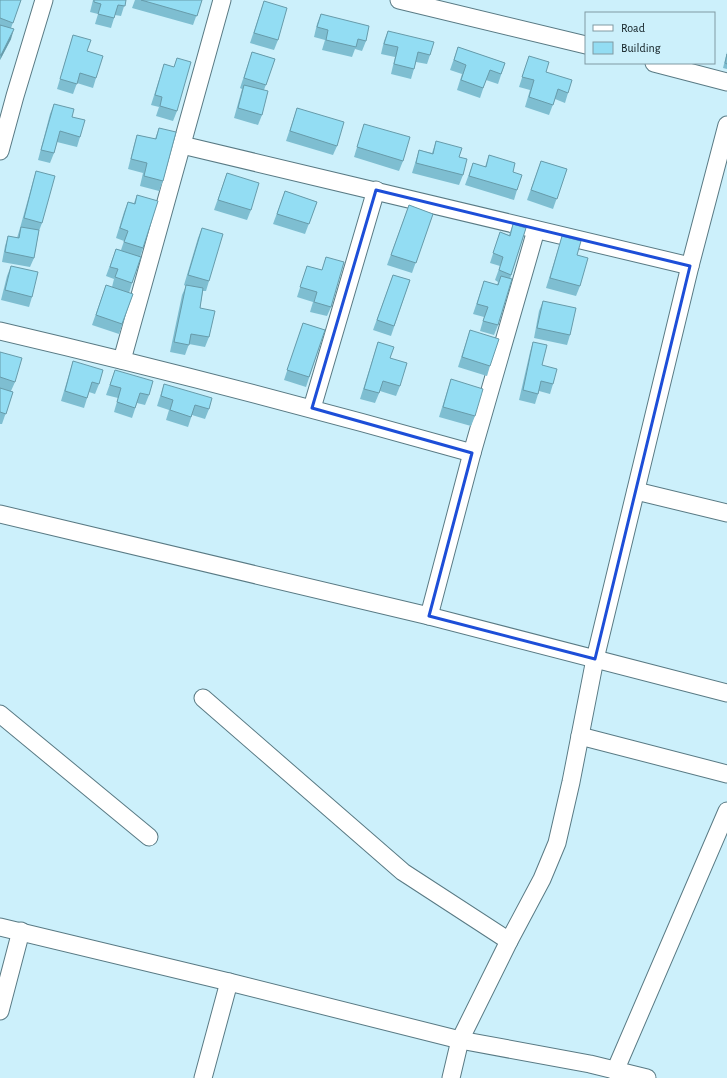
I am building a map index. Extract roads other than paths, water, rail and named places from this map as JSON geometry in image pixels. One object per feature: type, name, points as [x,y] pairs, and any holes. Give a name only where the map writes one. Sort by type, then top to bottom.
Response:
[{"type":"street","points":[[0,151],[7,94],[44,0]]},
{"type":"street","points":[[122,360],[222,0]]},
{"type":"street","points":[[399,0],[442,5],[585,45]]},
{"type":"street","points":[[658,64],[727,82]]},
{"type":"street","points":[[452,1078],[460,1040],[509,941],[542,879],[557,843],[571,782],[595,660],[690,266],[727,126]]},
{"type":"street","points":[[182,144],[690,266]]},
{"type":"street","points":[[312,408],[376,190]]},
{"type":"street","points":[[429,616],[472,453],[536,230]]},
{"type":"street","points":[[0,331],[312,408],[472,453]]},
{"type":"street","points":[[636,491],[727,514]]},
{"type":"street","points":[[0,514],[429,616],[727,693]]},
{"type":"street","points":[[203,698],[402,872],[509,941]]},
{"type":"street","points":[[0,714],[149,837]]},
{"type":"street","points":[[580,736],[727,774]]},
{"type":"street","points":[[615,1071],[727,811]]},
{"type":"street","points":[[0,927],[229,982],[460,1040],[590,1064],[647,1078]]},
{"type":"street","points":[[0,1011],[21,932]]},
{"type":"street","points":[[203,1078],[229,982]]}]
